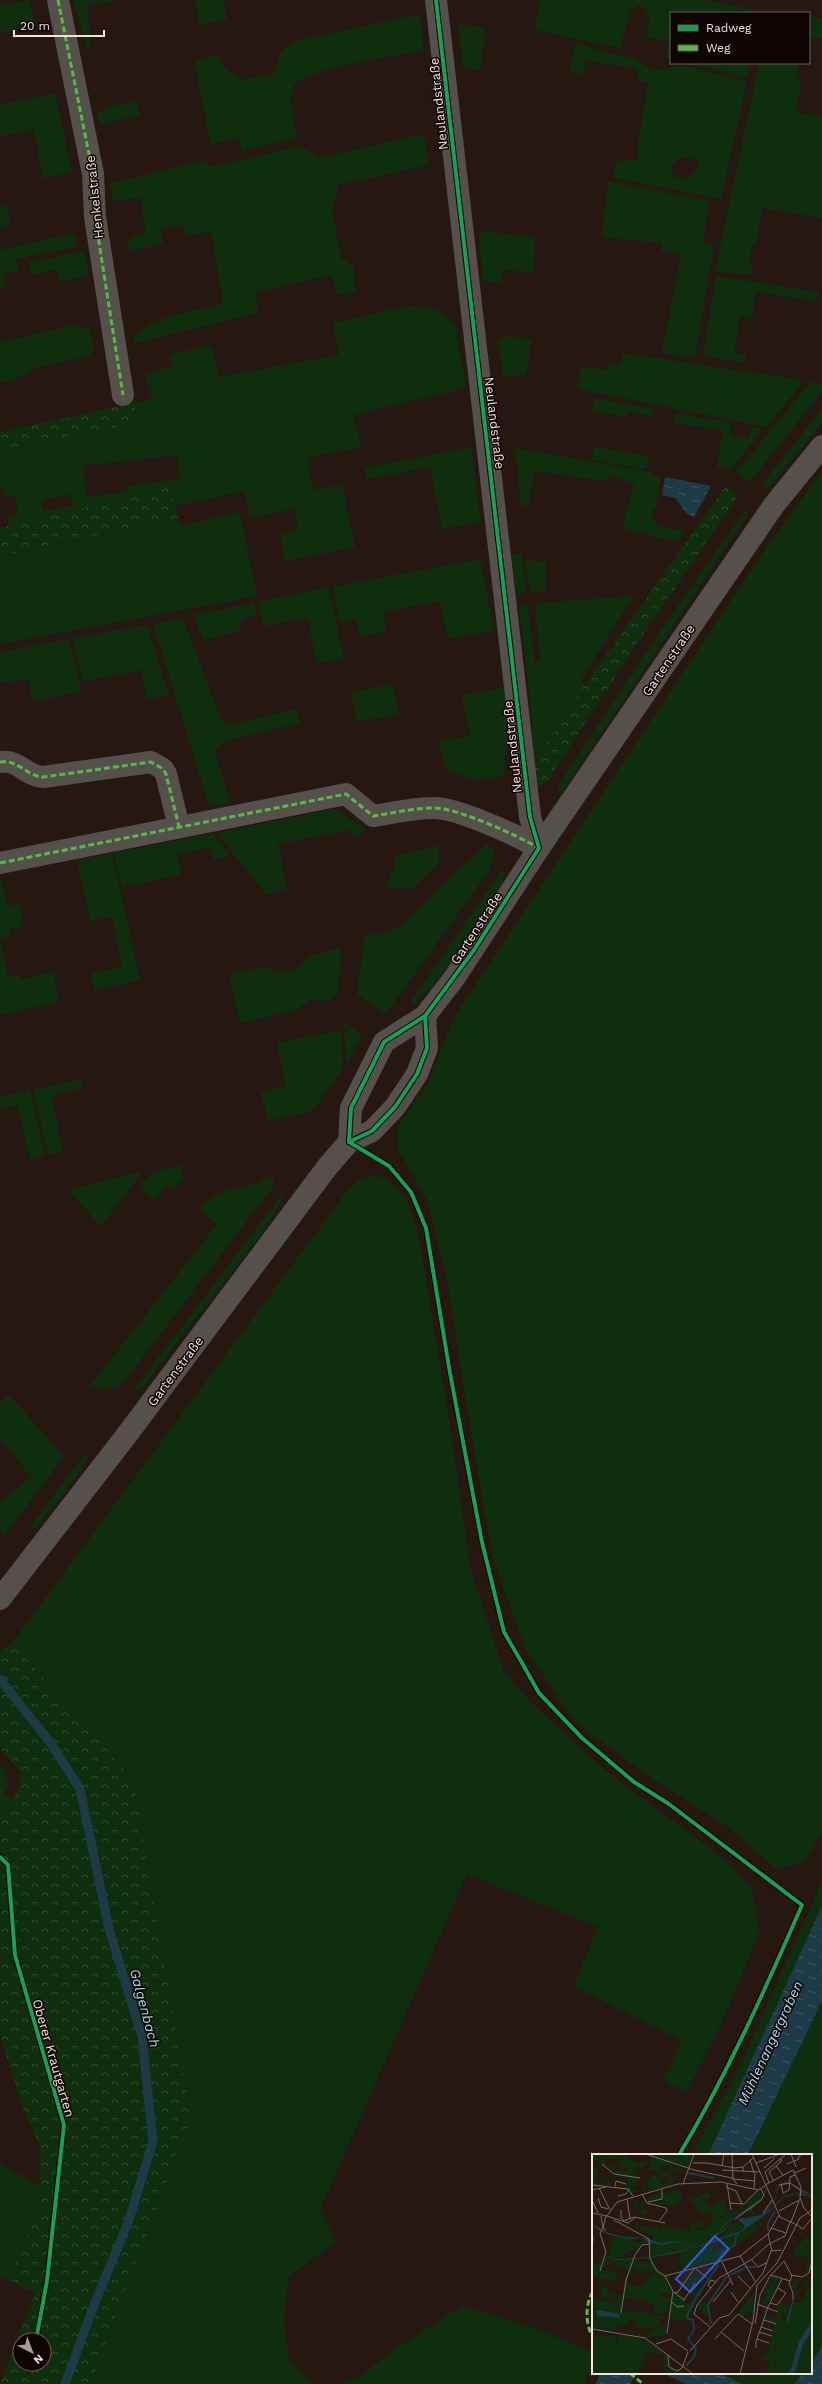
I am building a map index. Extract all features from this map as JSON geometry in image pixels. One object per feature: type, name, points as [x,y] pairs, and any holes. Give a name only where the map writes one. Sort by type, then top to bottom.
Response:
[{"type":"street","name":"Henkelstraße","points":[[58,0],[92,174],[95,217],[123,395]]},
{"type":"street","name":"Neulandstraße","points":[[436,0],[530,817],[539,848]]},
{"type":"street","name":"Gartenstraße","points":[[349,1142],[351,1108],[384,1042],[425,1016],[474,950],[539,848],[774,505],[822,446]]},
{"type":"street","points":[[0,762],[17,764],[30,773],[43,777],[150,762],[163,769],[166,774],[179,827]]},
{"type":"street","points":[[0,864],[346,794],[373,816],[435,808],[460,814],[518,836],[539,848]]},
{"type":"street","name":"Gartenstraße","points":[[0,1599],[131,1430],[312,1186],[349,1142],[372,1131],[395,1107],[417,1074],[427,1048],[425,1016]]},
{"type":"green space","points":[[30,0],[36,25],[0,33],[0,5]]},
{"type":"green space","points":[[73,0],[122,0],[87,5],[91,48],[87,48]]},
{"type":"green space","points":[[195,0],[231,0],[223,2],[227,20],[199,25]]},
{"type":"green space","points":[[540,0],[705,0],[761,11],[670,12],[670,58],[666,57],[669,42],[646,37],[650,21],[643,7],[638,5],[630,11],[620,48],[535,30]]},
{"type":"green space","points":[[419,14],[424,50],[335,68],[303,78],[295,84],[291,95],[297,135],[294,139],[242,151],[238,138],[211,144],[194,61],[219,55],[225,69],[244,80],[276,73],[279,53],[292,42]]},
{"type":"green space","points":[[810,16],[822,19],[822,39],[810,37]]},
{"type":"green space","points":[[458,23],[486,28],[480,70],[463,68]]},
{"type":"green space","points":[[576,42],[605,53],[635,58],[653,71],[680,65],[747,81],[721,199],[613,178],[616,161],[637,160],[637,148],[648,83],[636,81],[638,69],[586,61],[584,74],[569,71]],"holes":[[[688,157],[699,161],[696,172],[683,179],[675,177],[669,168],[679,158]]]},
{"type":"green space","points":[[694,64],[750,64],[747,78]]},
{"type":"green space","points":[[759,64],[799,64],[797,77],[802,78],[796,112],[822,117],[822,218],[762,208],[756,244],[752,244],[749,263],[753,265],[752,275],[715,271]]},
{"type":"green space","points":[[55,93],[72,172],[43,179],[34,130],[0,136],[0,105]]},
{"type":"green space","points":[[137,100],[140,115],[100,125],[96,112],[111,108],[111,106]]},
{"type":"green space","points":[[424,134],[429,165],[339,185],[332,210],[341,258],[353,266],[356,292],[337,295],[332,275],[255,292],[258,313],[135,343],[132,338],[141,330],[163,319],[186,312],[223,304],[211,231],[185,236],[183,225],[161,229],[163,244],[130,251],[127,241],[132,236],[146,234],[140,198],[114,200],[109,184],[206,160],[209,167],[301,146],[318,158]]},
{"type":"green space","points":[[608,181],[709,201],[703,243],[714,245],[695,358],[662,353],[681,254],[661,251],[662,243],[602,237]]},
{"type":"green space","points":[[6,205],[10,225],[0,228],[0,206]]},
{"type":"green space","points":[[479,231],[535,237],[534,272],[503,270],[501,283],[483,281]]},
{"type":"green space","points":[[75,233],[78,246],[16,259],[19,271],[3,274],[5,287],[0,288],[0,250]]},
{"type":"green space","points":[[85,251],[89,275],[60,282],[57,269],[30,275],[28,263]]},
{"type":"green space","points":[[716,276],[819,292],[817,301],[756,292],[752,318],[740,316],[734,353],[746,355],[746,363],[703,356]]},
{"type":"green space","points":[[409,306],[431,309],[443,313],[453,322],[456,329],[466,388],[354,415],[361,447],[307,458],[313,490],[342,485],[355,547],[285,561],[280,534],[298,530],[294,509],[248,518],[249,510],[244,491],[176,506],[171,487],[9,526],[8,517],[18,515],[15,496],[5,497],[4,488],[0,488],[0,450],[137,423],[134,403],[152,399],[145,375],[174,365],[170,355],[211,345],[219,377],[339,355],[333,323]],"holes":[[[177,455],[180,479],[126,486],[127,492],[86,497],[83,466]],[[70,494],[73,505],[44,511],[41,500]]]},
{"type":"green space","points":[[79,324],[81,329],[89,327],[94,348],[89,356],[36,368],[14,380],[0,383],[0,342]]},
{"type":"green space","points":[[511,336],[532,340],[526,375],[503,376],[498,339]]},
{"type":"green space","points":[[622,353],[800,380],[802,383],[767,427],[578,389],[581,366],[607,370],[609,364],[620,366]]},
{"type":"green space","points":[[810,382],[822,384],[822,392],[750,481],[736,473]]},
{"type":"green space","points":[[594,398],[654,409],[652,416],[628,412],[627,417],[592,411]]},
{"type":"green space","points":[[134,403],[137,423],[0,450],[0,432]]},
{"type":"green space","points":[[822,409],[822,423],[769,487],[763,489],[762,484]]},
{"type":"green space","points":[[675,413],[731,423],[730,435],[749,438],[751,427],[763,429],[731,469],[717,467],[723,430],[674,423]]},
{"type":"green space","points":[[471,447],[481,522],[442,529],[430,467],[367,479],[365,468]]},
{"type":"green space","points":[[594,447],[649,456],[646,469],[592,460]]},
{"type":"green space","points":[[515,448],[651,472],[661,480],[656,500],[659,504],[653,510],[652,519],[658,526],[685,531],[676,542],[622,528],[634,484],[609,475],[605,481],[534,471],[529,506],[521,505]]},
{"type":"green space","points":[[822,471],[822,1832],[805,1862],[776,1869],[728,1827],[647,1775],[575,1722],[525,1648],[493,1558],[472,1439],[447,1280],[428,1201],[397,1148],[397,1127],[428,1083],[454,1017],[762,554]]},
{"type":"green space","points":[[171,487],[178,518],[0,556],[0,528]]},
{"type":"green space","points":[[725,487],[730,488],[733,491],[736,499],[636,645],[546,783],[535,787],[531,766],[584,686]]},
{"type":"green space","points":[[746,509],[749,512],[743,522],[563,790],[559,791],[557,787],[656,637]]},
{"type":"green space","points":[[240,512],[257,596],[0,644],[0,556],[178,518],[180,526]]},
{"type":"green space","points":[[521,553],[526,593],[517,594],[511,555]]},
{"type":"green space","points":[[480,559],[494,630],[448,639],[440,601],[383,612],[386,631],[359,637],[356,619],[340,623],[333,587]]},
{"type":"green space","points":[[525,560],[547,562],[545,591],[530,592]]},
{"type":"green space","points":[[328,587],[344,658],[317,663],[307,618],[264,626],[258,602]]},
{"type":"green space","points":[[633,596],[581,680],[584,686],[531,766],[532,720],[519,605],[527,604],[535,662],[540,658],[535,603]]},
{"type":"green space","points":[[254,603],[256,615],[246,618],[239,623],[240,631],[203,640],[194,615]]},
{"type":"green space","points":[[183,618],[221,719],[226,725],[297,709],[301,723],[225,741],[215,750],[230,803],[211,806],[208,803],[153,624]]},
{"type":"green space","points":[[147,625],[169,695],[147,699],[141,670],[83,682],[73,638]]},
{"type":"green space","points":[[68,639],[82,691],[32,702],[28,679],[0,683],[0,652]]},
{"type":"green space","points":[[393,684],[399,714],[357,722],[351,692]]},
{"type":"green space","points":[[504,688],[509,720],[504,775],[475,781],[446,769],[439,741],[470,736],[462,695]]},
{"type":"green space","points":[[335,809],[366,829],[355,837],[347,830],[278,844],[287,889],[266,895],[217,833]]},
{"type":"green space","points":[[212,833],[230,856],[214,860],[210,847],[178,854],[181,874],[122,888],[114,853]]},
{"type":"green space","points":[[486,844],[495,851],[490,869],[387,1012],[382,1012],[357,994],[365,935],[375,935],[400,926]]},
{"type":"green space","points":[[439,845],[439,863],[411,889],[385,888],[395,866],[394,859],[396,856]]},
{"type":"green space","points":[[112,853],[140,980],[94,990],[91,974],[122,966],[112,917],[90,921],[77,860]]},
{"type":"green space","points":[[503,868],[505,873],[502,884],[461,948],[438,979],[412,1005],[412,1000]]},
{"type":"green space","points":[[0,873],[7,906],[19,904],[24,926],[10,929],[11,936],[0,938]]},
{"type":"green space","points":[[0,940],[8,977],[19,974],[21,979],[53,972],[59,1002],[0,1015]]},
{"type":"green space","points":[[341,948],[338,993],[332,999],[325,1001],[309,1000],[297,1010],[240,1023],[229,974],[266,966],[278,972],[289,972],[299,966],[308,956]]},
{"type":"green space","points":[[344,1021],[362,1036],[346,1065]]},
{"type":"green space","points":[[341,1030],[343,1068],[312,1111],[268,1121],[261,1092],[286,1086],[277,1043]]},
{"type":"green space","points":[[81,1079],[83,1088],[56,1094],[52,1100],[63,1151],[48,1155],[33,1090]]},
{"type":"green space","points":[[30,1090],[45,1157],[30,1160],[17,1105],[0,1109],[0,1097]]},
{"type":"green space","points":[[182,1165],[182,1179],[173,1190],[167,1185],[155,1201],[145,1192],[141,1185],[152,1172]]},
{"type":"green space","points":[[143,1171],[101,1226],[68,1190]]},
{"type":"green space","points":[[371,1175],[386,1179],[399,1189],[408,1205],[419,1238],[448,1413],[470,1567],[503,1669],[529,1701],[611,1775],[727,1861],[751,1887],[760,1931],[719,2029],[686,2093],[663,2080],[682,2041],[573,1986],[598,1927],[467,1874],[320,2210],[336,2242],[288,2277],[284,2319],[289,2362],[312,2384],[90,2384],[191,2118],[133,1779],[12,1643],[347,1191],[358,1181]]},
{"type":"green space","points":[[267,1176],[273,1178],[275,1184],[120,1387],[106,1390],[91,1385],[217,1224],[199,1210],[208,1200],[217,1194],[251,1185],[259,1182]]},
{"type":"green space","points":[[283,1193],[281,1202],[262,1233],[142,1388],[132,1392]]},
{"type":"green space","points":[[9,1395],[64,1456],[4,1536],[0,1531],[0,1502],[31,1477],[0,1439],[0,1403]]},
{"type":"green space","points":[[89,1451],[83,1467],[67,1489],[37,1527],[28,1530],[78,1462]]},
{"type":"green space","points":[[12,1643],[133,1779],[191,2118],[90,2384],[0,2384],[12,2353],[12,2372],[52,2372],[52,2332],[20,2332],[35,2293],[7,2280],[40,2208],[40,2145],[23,2110],[0,2035],[0,1817],[19,1788],[21,1772],[0,1748],[0,1653],[4,1648]]},
{"type":"green space","points":[[0,1762],[9,1785],[4,1793],[12,1800],[0,1817]]},
{"type":"green space","points":[[822,1881],[822,1906],[708,2154],[693,2154],[743,2059]]},
{"type":"green space","points":[[822,2001],[822,2346],[812,2363],[812,2154],[748,2154]]},
{"type":"green space","points":[[0,2163],[40,2187],[40,2208],[7,2280],[0,2277]]},
{"type":"green space","points":[[462,2306],[538,2329],[592,2353],[592,2367],[584,2384],[341,2384],[358,2378],[395,2349]]},
{"type":"green space","points":[[721,2374],[803,2374],[794,2384],[743,2384]]},
{"type":"water","points":[[665,477],[711,486],[694,517],[687,514],[675,498],[662,495]]},
{"type":"water","name":"Mühlenangergraben","points":[[822,1906],[822,2001],[748,2154],[708,2154]]},
{"type":"water","points":[[822,2346],[822,2384],[794,2384],[803,2374],[812,2374],[812,2363]]},
{"type":"water","points":[[600,2374],[636,2374],[630,2384],[595,2384]]},
{"type":"water","points":[[665,2374],[721,2374],[743,2384],[685,2384]]},
{"type":"waterway","name":"Galgenbach","points":[[0,1679],[52,1745],[80,1789],[109,1929],[142,2037],[153,2141],[129,2220],[94,2305],[65,2384]]},
{"type":"marked path","points":[[58,0],[93,174],[95,217],[123,395]]},
{"type":"marked path","points":[[0,762],[12,763],[32,774],[43,777],[151,762],[163,769],[166,774],[179,827]]},
{"type":"marked path","points":[[0,863],[346,794],[373,816],[418,809],[443,809],[487,823],[539,848]]},
{"type":"marked path","points":[[592,2294],[587,2308],[588,2326],[592,2335]]},
{"type":"marked path","points":[[631,2374],[643,2384]]},
{"type":"cycle path","points":[[349,1142],[351,1108],[384,1042],[425,1016],[474,950],[539,848],[530,817],[436,0]]},
{"type":"cycle path","points":[[349,1142],[372,1131],[395,1107],[417,1074],[427,1048],[425,1016]]},
{"type":"cycle path","points":[[349,1142],[389,1166],[411,1192],[426,1228],[450,1373],[482,1542],[504,1632],[539,1693],[582,1738],[634,1782],[669,1804],[802,1905],[729,2063],[697,2125],[680,2154]]},
{"type":"cycle path","name":"Oberer Krautgarten","points":[[0,1857],[8,1865],[15,1955],[64,2125],[47,2281],[37,2332]]}]
